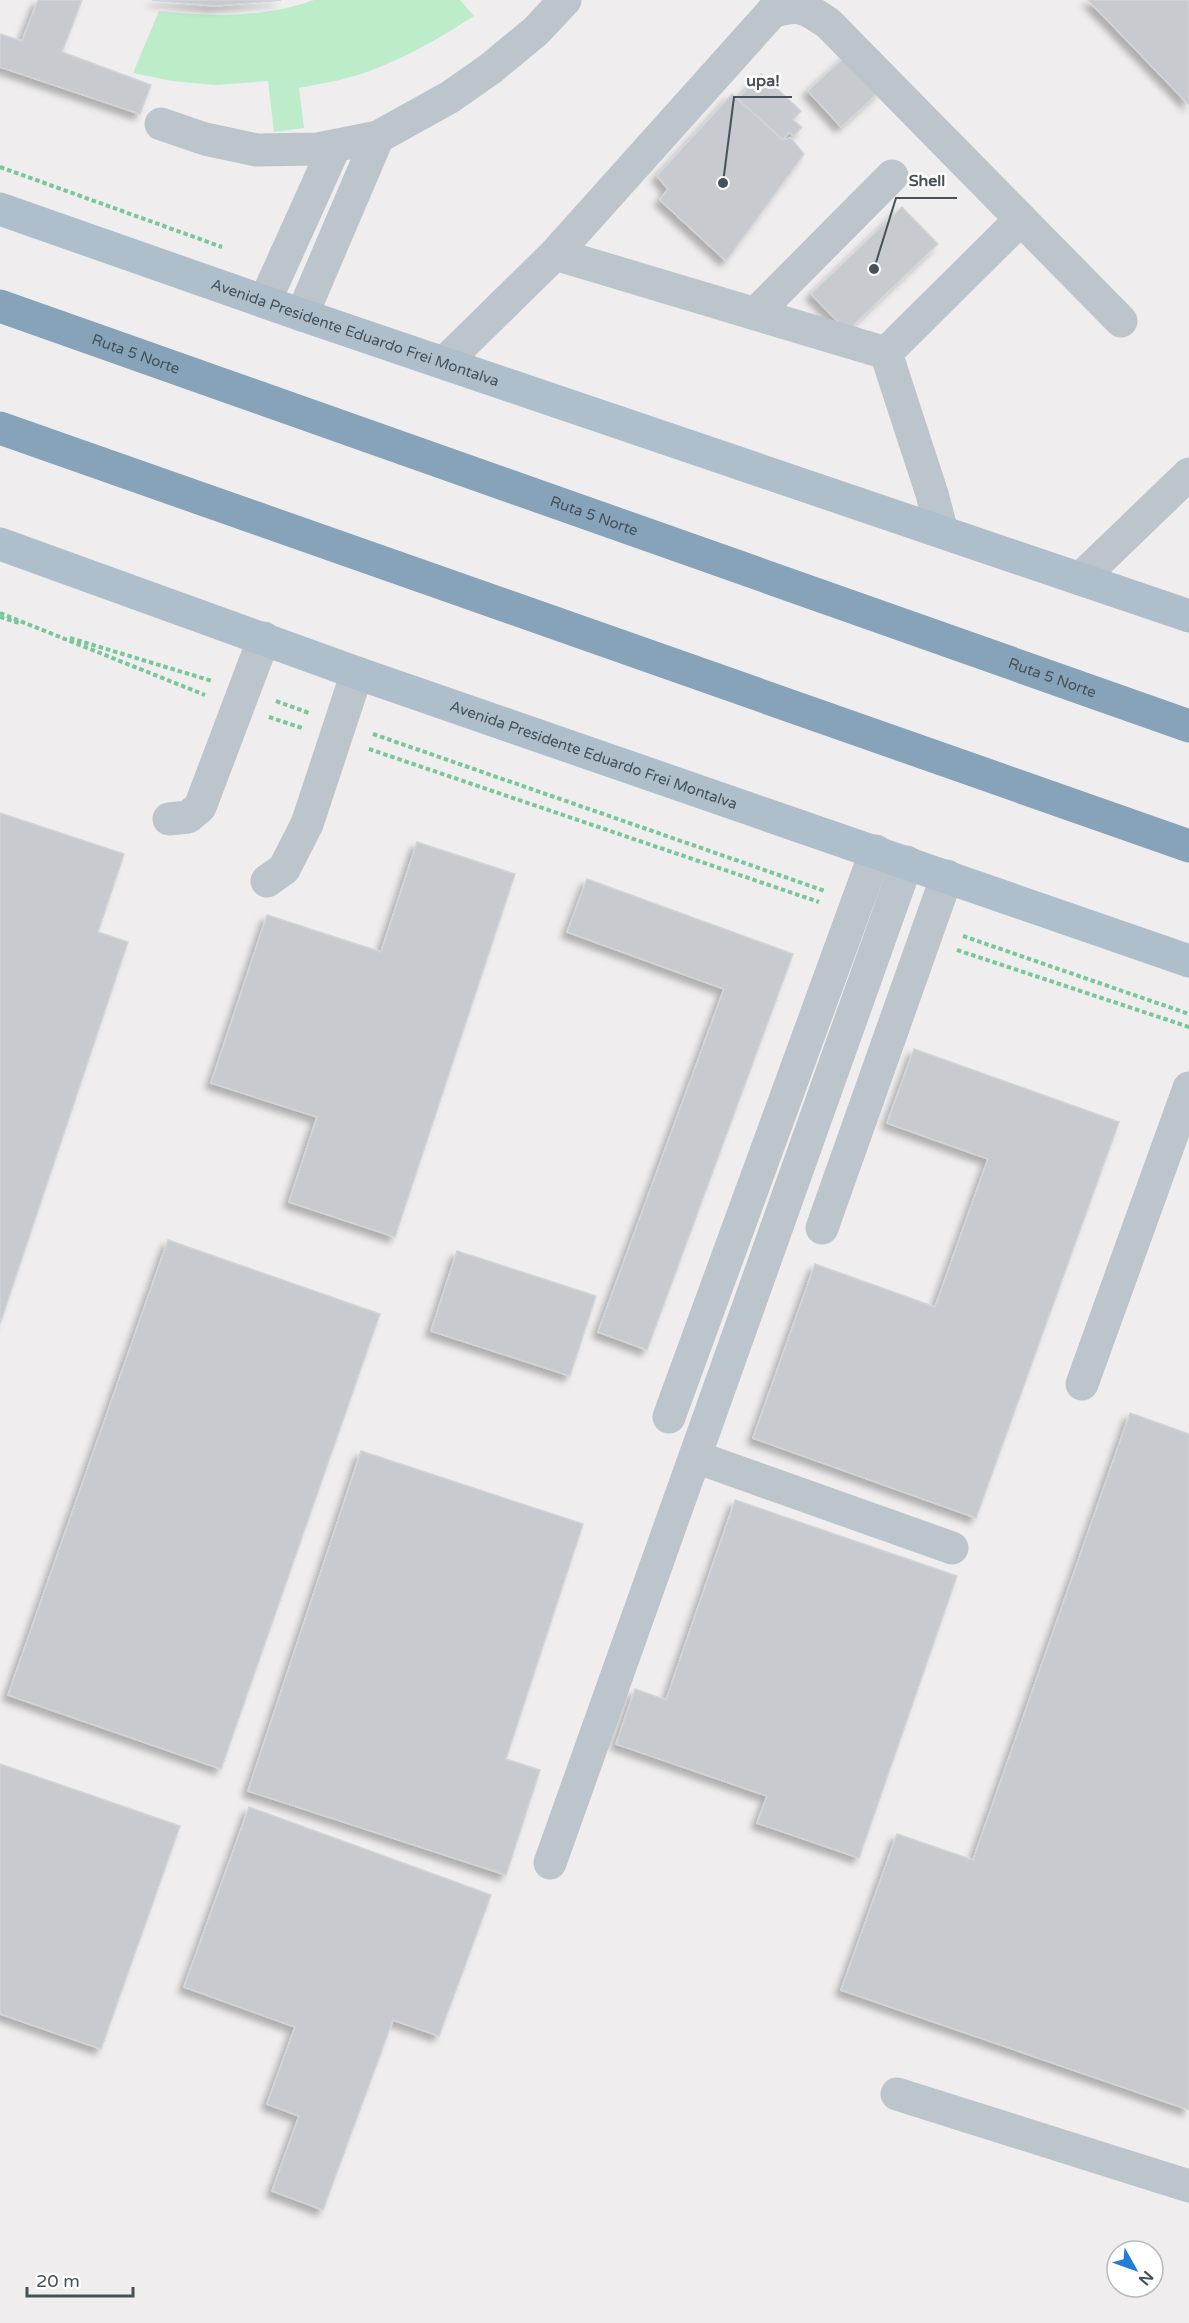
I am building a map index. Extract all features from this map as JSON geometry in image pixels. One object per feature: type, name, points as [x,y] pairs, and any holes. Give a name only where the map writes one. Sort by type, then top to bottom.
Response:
[{"type":"highway","name":"Ruta 5 Norte","points":[[0,306],[1189,726]]},
{"type":"highway","points":[[0,428],[1189,846]]},
{"type":"main road","name":"Avenida Presidente Eduardo Frei Montalva","points":[[0,209],[302,315],[1189,616]]},
{"type":"main road","name":"Avenida Presidente Eduardo Frei Montalva","points":[[0,544],[357,673],[1189,961]]},
{"type":"street","points":[[160,124],[205,139],[257,150],[318,149],[378,137],[450,97],[490,69],[536,31],[565,0]]},
{"type":"street","points":[[444,363],[555,254],[772,12],[790,7],[805,8],[828,23],[1121,321]]},
{"type":"street","points":[[302,315],[378,137]]},
{"type":"street","points":[[265,301],[335,146]]},
{"type":"street","points":[[755,314],[892,176]]},
{"type":"street","points":[[886,354],[1021,219]]},
{"type":"street","points":[[555,254],[886,354]]},
{"type":"street","points":[[886,354],[932,494],[942,532]]},
{"type":"street","points":[[1080,579],[1189,474]]},
{"type":"street","points":[[169,819],[188,817],[200,807],[264,638]]},
{"type":"street","points":[[267,881],[284,869],[307,824],[357,673]]},
{"type":"street","points":[[669,1417],[876,851]]},
{"type":"street","points":[[549,1863],[907,862]]},
{"type":"street","points":[[822,1228],[947,876]]},
{"type":"street","points":[[1082,1384],[1189,1088]]},
{"type":"street","points":[[696,1457],[952,1548]]},
{"type":"street","points":[[897,2094],[1189,2186]]},
{"type":"path","points":[[0,615],[855,908]]},
{"type":"path","points":[[44,631],[855,908]]},
{"type":"path","points":[[927,932],[1189,1014]]},
{"type":"path","points":[[927,932],[1189,1027]]},
{"type":"green space","points":[[314,0],[460,0],[474,16],[426,45],[375,69],[340,80],[299,88],[304,128],[274,132],[268,81],[215,85],[172,81],[133,73],[159,11],[237,15],[276,10]]},
{"type":"building","points":[[38,0],[82,0],[62,52],[151,85],[140,114],[0,67],[0,34],[22,41]]},
{"type":"building","points":[[152,0],[281,0],[215,6]]},
{"type":"building","points":[[1088,0],[1189,0],[1189,105]]},
{"type":"building","points":[[848,54],[881,90],[841,127],[808,91]]},
{"type":"building","points":[[761,74],[801,111],[793,120],[802,127],[794,136],[789,132],[783,140],[738,99]]},
{"type":"building","points":[[732,94],[783,140],[791,138],[804,154],[726,261],[660,200],[668,189],[657,176]]},
{"type":"building","points":[[902,207],[938,244],[847,331],[811,294]]},
{"type":"building","points":[[0,813],[124,854],[98,932],[128,942],[0,1324]]},
{"type":"building","points":[[417,842],[515,874],[395,1237],[289,1202],[317,1117],[211,1083],[267,915],[381,952]]},
{"type":"building","points":[[587,879],[793,954],[647,1350],[598,1332],[724,989],[567,932]]},
{"type":"building","points":[[914,1049],[1119,1122],[976,1518],[753,1438],[815,1264],[935,1307],[988,1159],[887,1123]]},
{"type":"building","points":[[168,1240],[380,1314],[221,1769],[8,1695]]},
{"type":"building","points":[[457,1251],[596,1296],[570,1376],[431,1331]]},
{"type":"building","points":[[1130,1413],[1189,1434],[1189,2110],[841,1990],[897,1834],[973,1860]]},
{"type":"building","points":[[361,1451],[583,1524],[506,1759],[540,1770],[506,1875],[248,1791]]},
{"type":"building","points":[[735,1500],[957,1576],[859,1858],[757,1823],[767,1796],[616,1744],[635,1689],[666,1700]]},
{"type":"building","points":[[0,1764],[180,1826],[101,2049],[0,2014]]},
{"type":"building","points":[[249,1807],[491,1895],[439,2036],[393,2020],[323,2210],[272,2191],[299,2116],[267,2104],[295,2027],[184,1987]]},
{"type":"place","name":"upa!","points":[[723,183]]},
{"type":"place","name":"Shell","points":[[874,269]]}]
